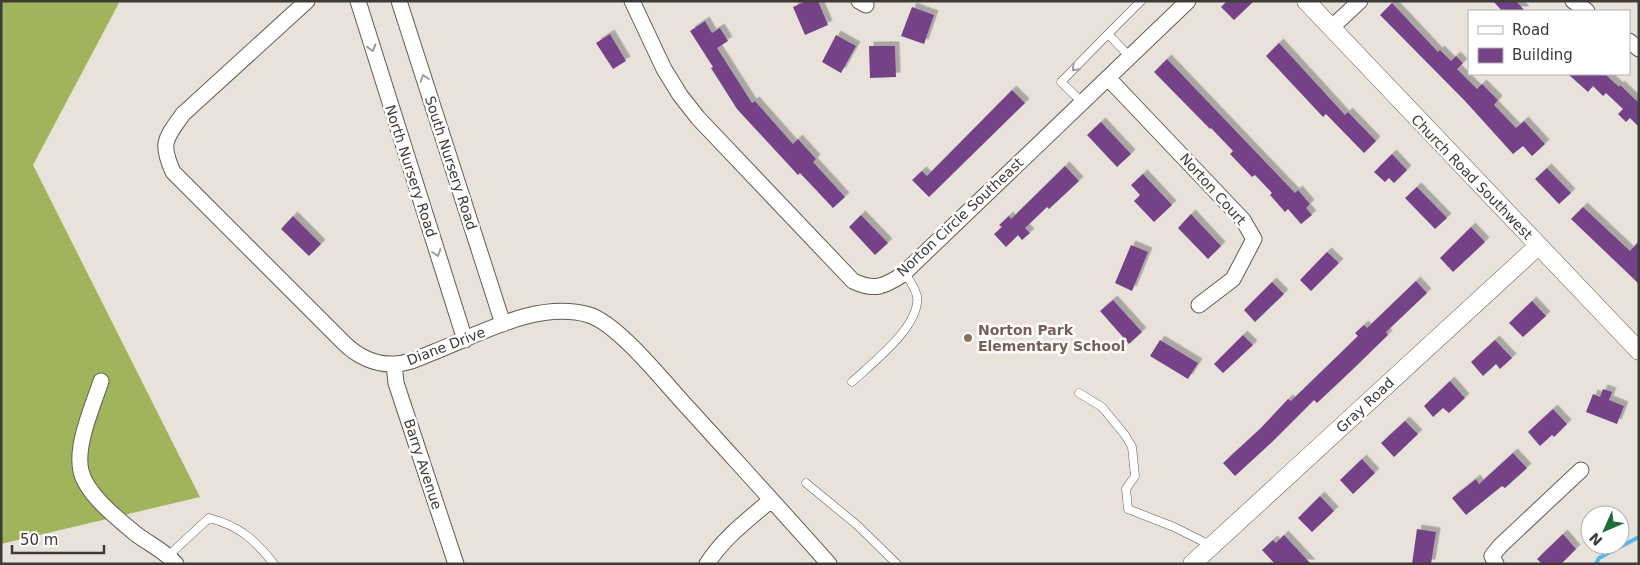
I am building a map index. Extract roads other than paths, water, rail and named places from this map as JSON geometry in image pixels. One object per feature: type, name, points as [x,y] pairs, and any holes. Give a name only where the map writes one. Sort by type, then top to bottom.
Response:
[{"type":"street","name":"Diane Drive","points":[[307,1],[182,114],[167,136],[165,146],[166,157],[173,172],[354,352],[378,363],[394,364],[412,360],[532,314],[562,311],[590,315],[610,327],[644,360],[829,564]]},
{"type":"street","name":"North Nursery Road","points":[[358,1],[465,340]]},
{"type":"street","name":"South Nursery Road","points":[[399,1],[503,324]]},
{"type":"street","name":"Norton Circle Southeast","points":[[632,1],[664,69],[686,102],[723,146],[853,281],[873,288],[890,282],[904,272],[1081,101],[1108,78],[1188,1]]},
{"type":"street","name":"Church Road Southwest","points":[[1306,1],[1639,351]]},
{"type":"street","points":[[1332,28],[1360,1]]},
{"type":"street","points":[[1573,1],[1586,10]]},
{"type":"street","name":"Norton Court","points":[[1108,78],[1243,220],[1254,238],[1233,280],[1199,304]]},
{"type":"street","name":"Gray Road","points":[[1192,564],[1538,246]]},
{"type":"street","name":"Barry Avenue","points":[[394,364],[396,383],[456,564]]},
{"type":"street","points":[[101,381],[82,447],[81,472],[93,494],[112,513],[172,560]]},
{"type":"street","points":[[1496,564],[1492,556],[1500,546],[1581,470]]},
{"type":"street","points":[[707,564],[713,554],[771,500]]},
{"type":"lane","points":[[1081,101],[1062,82],[1141,1]]},
{"type":"lane","points":[[1108,34],[1130,57]]},
{"type":"lane","points":[[852,382],[896,340],[913,317],[917,296],[904,272]]},
{"type":"lane","points":[[1078,393],[1102,407],[1125,435],[1132,447],[1136,476],[1126,489],[1128,509],[1174,527],[1212,546]]},
{"type":"lane","points":[[806,482],[857,525],[897,564]]},
{"type":"lane","points":[[172,560],[209,518],[238,528],[257,543],[274,564]]},
{"type":"waterway","points":[[1596,564],[1599,558],[1639,537]]},
{"type":"place","name":"Norton Park Elementary School","points":[[968,338]]}]
